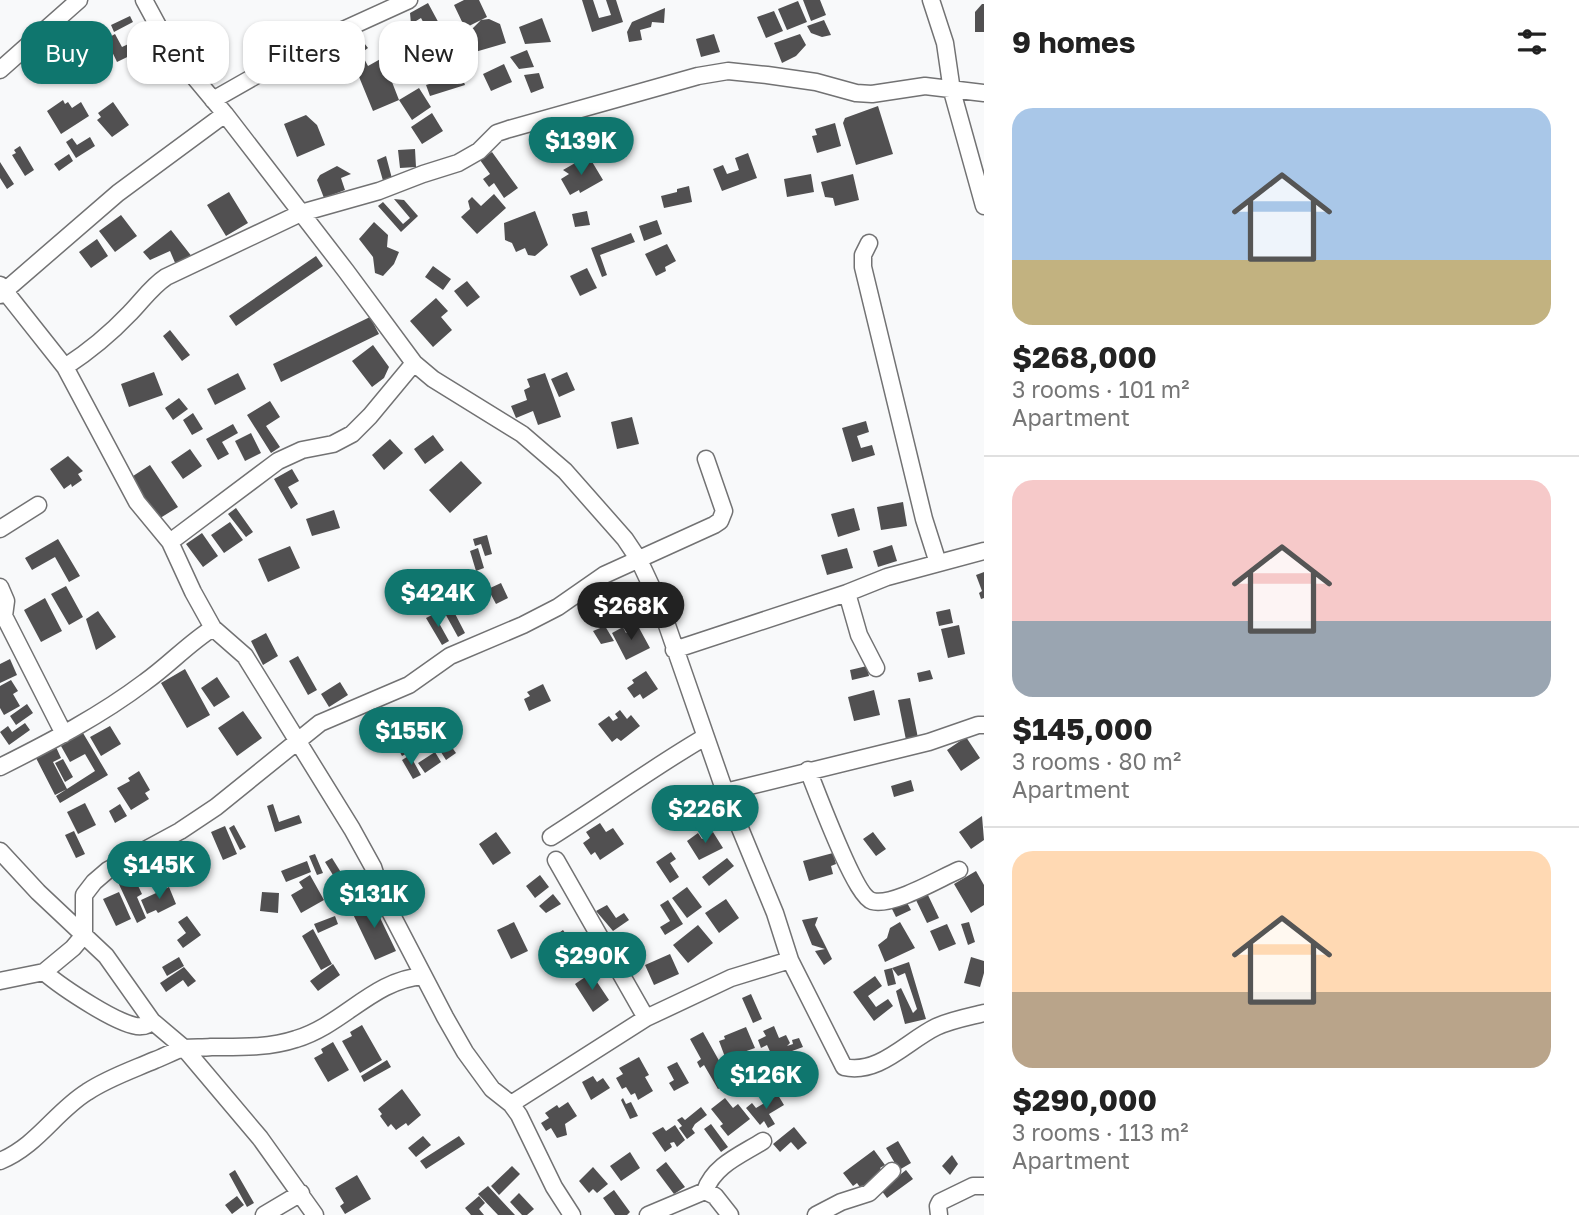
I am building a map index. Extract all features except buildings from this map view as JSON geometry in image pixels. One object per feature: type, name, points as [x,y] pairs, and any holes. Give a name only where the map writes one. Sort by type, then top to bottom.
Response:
[{"type":"street","points":[[0,70],[79,0]]},
{"type":"street","points":[[144,0],[170,48],[225,114],[414,363],[433,379],[522,434],[565,471],[625,539],[639,560],[660,605],[725,792],[775,913],[790,960],[844,1067],[855,1070],[878,1063],[939,1025],[984,1013]]},
{"type":"street","points":[[213,100],[308,46],[409,0]]},
{"type":"street","points":[[931,0],[945,43],[953,91],[984,206]]},
{"type":"street","points":[[65,367],[99,341],[166,277],[301,213],[379,191],[423,173],[458,163],[478,151],[497,133],[698,76],[728,71],[816,82],[856,93],[872,94],[939,86],[953,91],[984,93]]},
{"type":"street","points":[[225,114],[82,223],[2,291],[65,367],[137,502],[170,542],[213,628],[245,656],[298,741],[373,867],[383,898],[465,1052],[492,1089],[511,1104],[519,1115],[563,1211]]},
{"type":"street","points":[[869,243],[863,255],[863,267],[937,563]]},
{"type":"street","points":[[170,542],[278,461],[302,450],[332,444],[352,434],[414,363]]},
{"type":"street","points":[[0,981],[44,972],[84,935],[84,895],[94,882],[108,870],[180,831],[216,807],[320,723],[409,685],[450,656],[523,625],[558,607],[604,575],[720,521],[724,511],[706,459]]},
{"type":"street","points":[[0,528],[38,505]]},
{"type":"street","points":[[674,650],[847,593],[887,577],[984,551]]},
{"type":"street","points":[[0,587],[6,599],[4,616],[64,734]]},
{"type":"street","points":[[847,593],[859,635],[876,668]]},
{"type":"street","points":[[0,767],[107,709],[213,628]]},
{"type":"street","points":[[725,792],[929,742],[978,724],[984,725]]},
{"type":"street","points":[[551,837],[605,803],[642,774],[705,737]]},
{"type":"street","points":[[808,770],[852,877],[871,901],[885,902],[959,870]]},
{"type":"street","points":[[0,851],[106,956],[152,1021],[184,1048],[260,1138],[315,1215]]},
{"type":"street","points":[[556,860],[646,1018]]},
{"type":"street","points":[[511,1104],[646,1018],[731,978],[790,960]]},
{"type":"street","points":[[44,972],[81,1000],[134,1025],[145,1026],[152,1021]]},
{"type":"street","points":[[0,1161],[15,1155],[35,1140],[87,1092],[184,1048],[248,1046],[295,1040],[353,1009],[388,984],[405,977],[423,976]]},
{"type":"street","points":[[648,1215],[705,1191],[709,1179],[720,1167],[763,1141]]},
{"type":"street","points":[[816,1215],[841,1202],[869,1193],[892,1171]]},
{"type":"street","points":[[939,1215],[940,1202],[973,1186],[984,1186]]},
{"type":"street","points":[[705,1191],[715,1196],[730,1215]]},
{"type":"street","points":[[264,1215],[301,1193]]}]
